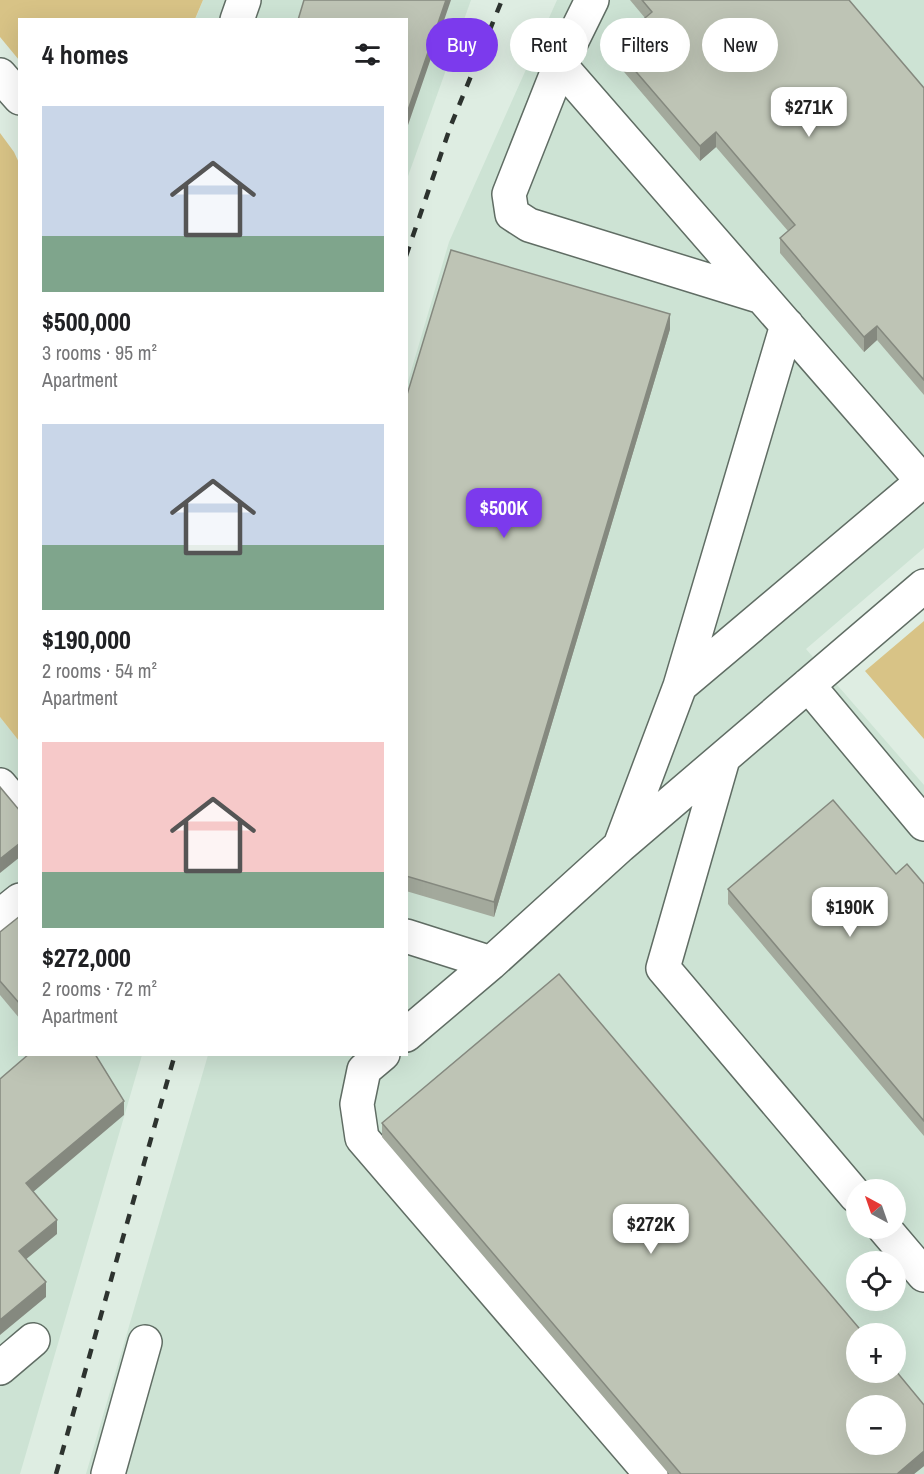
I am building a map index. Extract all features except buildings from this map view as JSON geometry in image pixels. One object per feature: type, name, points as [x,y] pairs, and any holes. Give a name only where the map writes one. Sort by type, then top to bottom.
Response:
[{"type":"lane","points":[[238,18],[244,0]]},
{"type":"lane","points":[[583,18],[592,0]]},
{"type":"lane","points":[[557,72],[509,194],[512,214],[529,225],[762,297]]},
{"type":"lane","points":[[566,72],[924,482],[680,686]]},
{"type":"lane","points":[[0,75],[18,96]]},
{"type":"lane","points":[[620,846],[680,686],[787,325]]},
{"type":"lane","points":[[408,1033],[491,963],[620,846],[924,586]]},
{"type":"lane","points":[[808,685],[924,824]]},
{"type":"lane","points":[[723,759],[663,968],[846,1184]]},
{"type":"lane","points":[[0,785],[18,807]]},
{"type":"lane","points":[[0,916],[18,902]]},
{"type":"lane","points":[[408,937],[491,963]]},
{"type":"lane","points":[[381,1056],[364,1070],[357,1104],[362,1138],[651,1474]]},
{"type":"lane","points":[[893,1239],[924,1275]]},
{"type":"lane","points":[[0,1368],[33,1340]]},
{"type":"lane","points":[[108,1474],[145,1342]]},
{"type":"shaded area","points":[[0,0],[203,0],[195,18],[18,18],[18,59],[0,37]]},
{"type":"shaded area","points":[[203,0],[471,0],[465,18],[426,18],[426,72],[445,72],[408,176],[408,18],[196,18]]},
{"type":"shaded area","points":[[557,0],[924,0],[924,548],[806,649],[924,785],[924,1474],[86,1474],[208,1056],[408,1056],[408,382],[449,242],[525,72],[588,72],[588,18],[549,18]]},
{"type":"shaded area","points":[[0,133],[18,161],[18,740],[0,717]]},
{"type":"shaded area","points":[[924,621],[924,739],[865,671]]},
{"type":"shaded area","points":[[0,717],[18,740],[18,1056],[142,1056],[20,1474],[0,1474]]},
{"type":"railway","points":[[408,250],[451,125],[502,0]]},
{"type":"railway","points":[[56,1474],[174,1056]]}]
